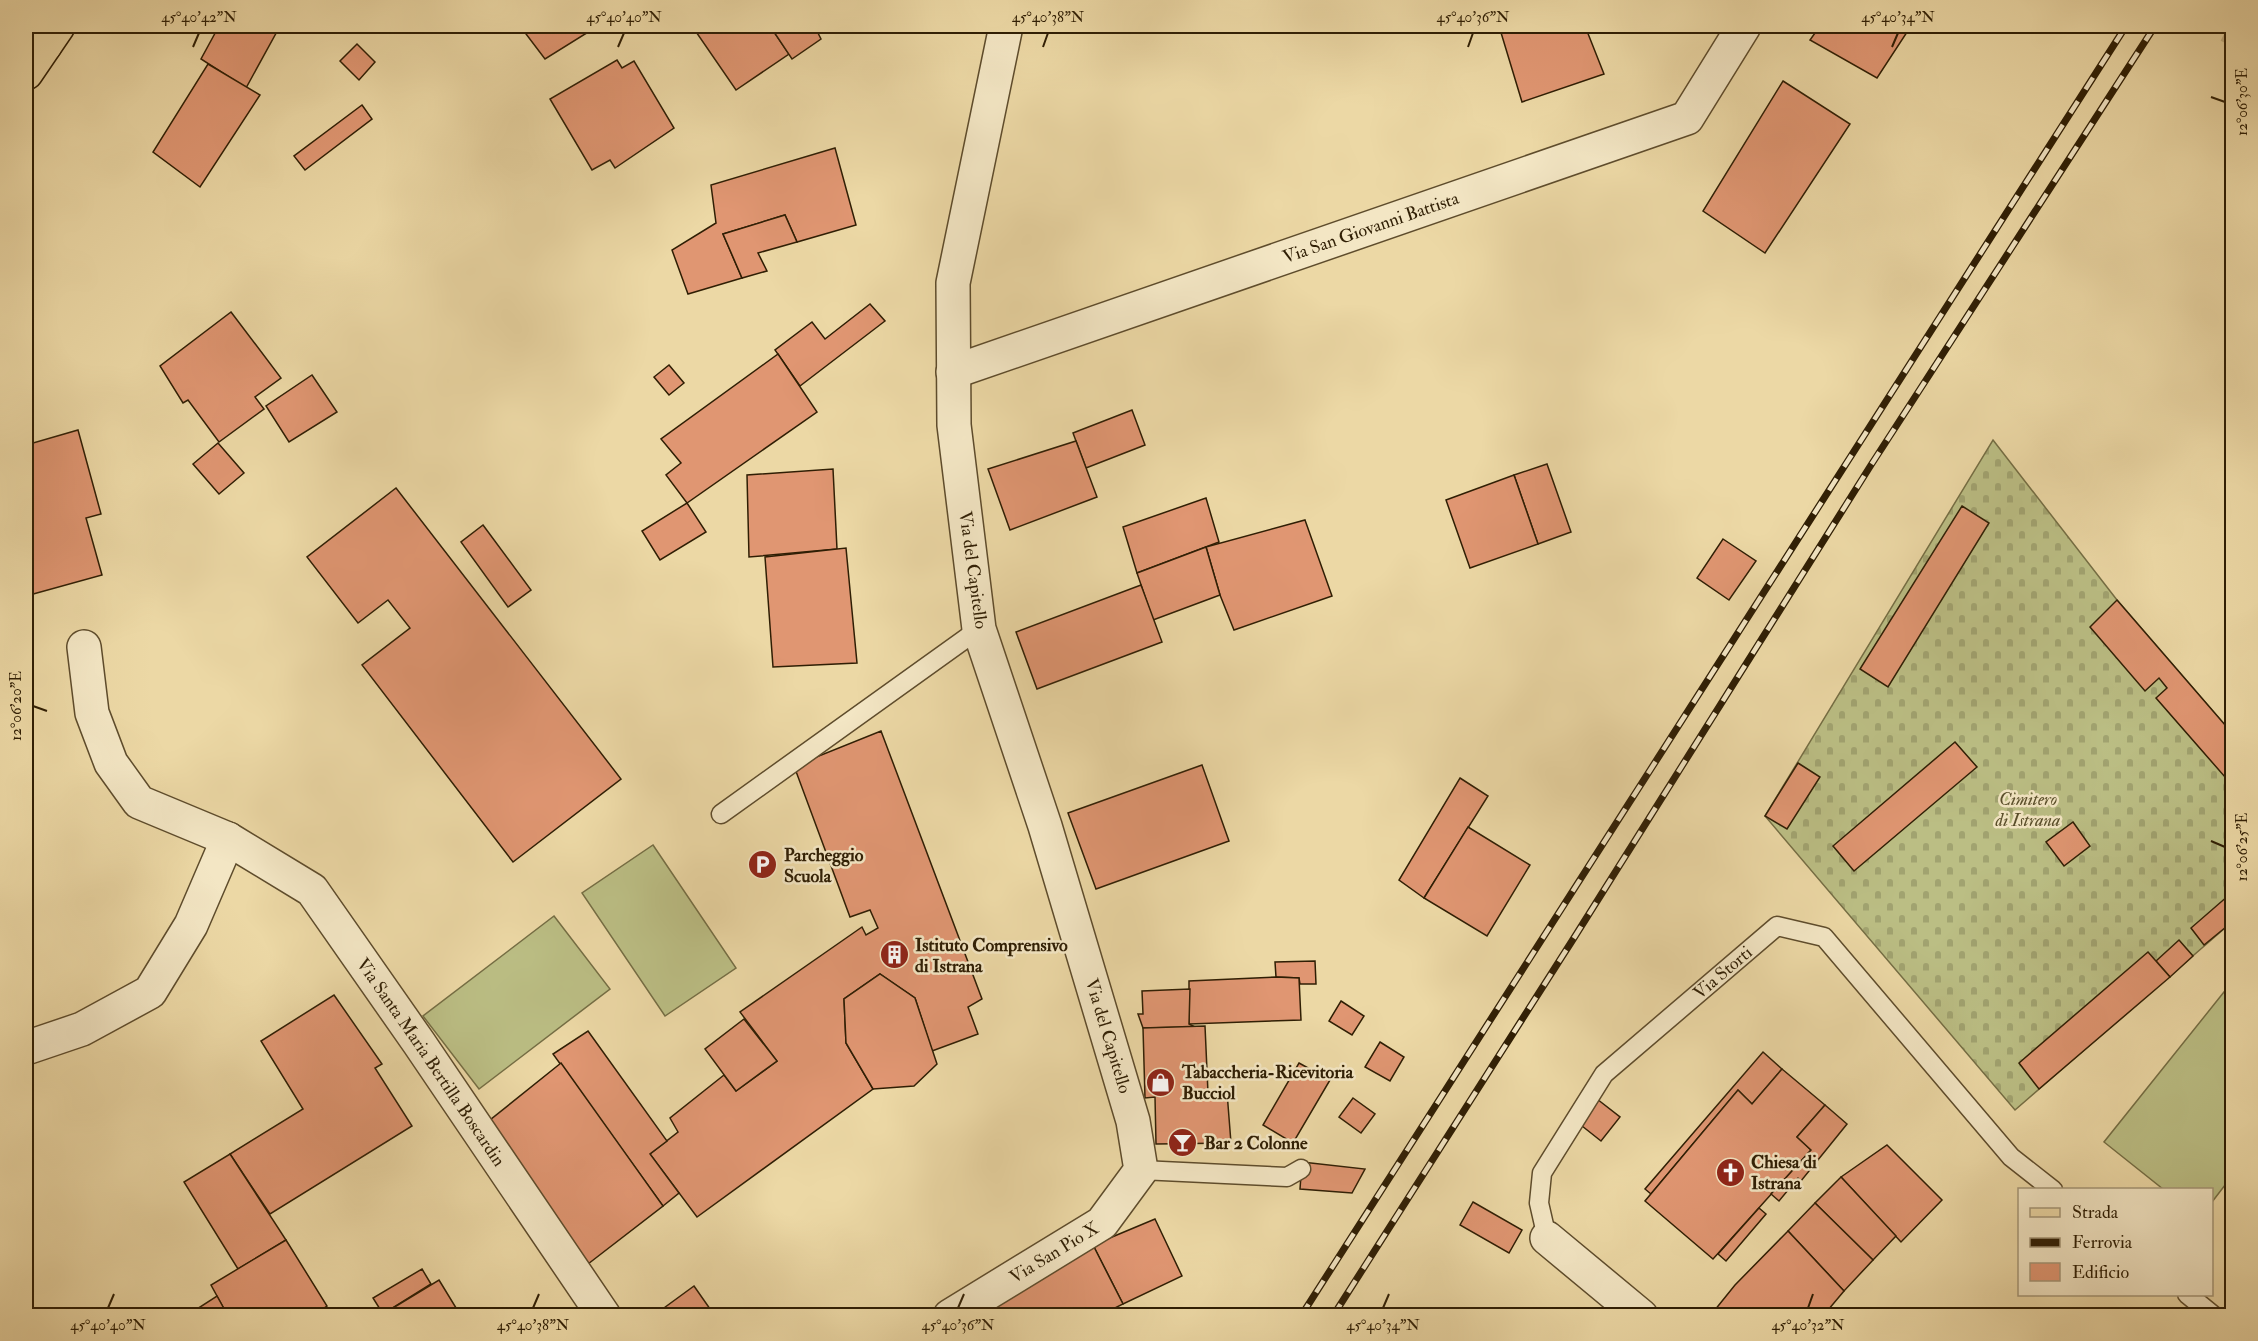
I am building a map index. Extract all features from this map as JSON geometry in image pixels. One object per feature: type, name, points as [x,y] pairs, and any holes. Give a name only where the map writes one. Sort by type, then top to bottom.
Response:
[{"type":"main road","points":[[26,73],[43,35]]},
{"type":"street","name":"Via del Capitello","points":[[1006,26],[953,283],[954,425],[979,629],[1045,826],[1130,1110],[1140,1170]]},
{"type":"street","name":"Via San Giovanni Battista","points":[[954,372],[1687,118],[1744,26]]},
{"type":"street","name":"Via Santa Maria Bertilla Boscardin","points":[[84,647],[92,714],[111,763],[138,802],[228,839],[312,890],[419,1042],[604,1316]]},
{"type":"street","points":[[26,1048],[82,1029],[150,992],[191,925],[228,839]]},
{"type":"street","name":"Via San Pio X","points":[[950,1316],[1102,1223],[1140,1170]]},
{"type":"street","name":"Via Storti","points":[[1547,1238],[1641,1316]]},
{"type":"lane","points":[[722,814],[979,629]]},
{"type":"lane","name":"Via Storti","points":[[1547,1238],[1539,1203],[1542,1173],[1604,1074],[1777,926],[1824,937],[2011,1157],[2050,1188]]},
{"type":"lane","points":[[1140,1170],[1287,1177],[1301,1169]]},
{"type":"lane","points":[[2189,1296],[2214,1316]]},
{"type":"green space","name":"Cimitero di Istrana","points":[[1993,440],[2117,600],[2232,733],[2232,922],[2015,1110],[1765,816]]},
{"type":"green space","points":[[653,845],[736,968],[665,1016],[582,893]]},
{"type":"green space","points":[[554,916],[610,989],[479,1089],[423,1016]]},
{"type":"green space","points":[[2232,982],[2232,1176],[2213,1201],[2213,1188],[2162,1188],[2104,1142]]},
{"type":"building","points":[[219,26],[280,26],[246,88],[201,59]]},
{"type":"building","points":[[530,26],[598,26],[545,59],[523,30]]},
{"type":"building","points":[[692,26],[770,26],[789,54],[736,90]]},
{"type":"building","points":[[770,26],[829,26],[818,33],[821,39],[792,59]]},
{"type":"building","points":[[1499,26],[1585,26],[1604,74],[1522,102]]},
{"type":"building","points":[[1820,26],[1911,26],[1877,78],[1810,40]]},
{"type":"building","points":[[357,44],[375,62],[359,80],[340,61]]},
{"type":"building","points":[[617,60],[622,68],[634,61],[674,128],[615,168],[610,160],[592,170],[550,99]]},
{"type":"building","points":[[208,64],[260,95],[200,187],[153,152]]},
{"type":"building","points":[[1783,81],[1850,124],[1765,253],[1703,211]]},
{"type":"building","points":[[362,105],[372,119],[305,170],[294,156]]},
{"type":"building","points":[[835,148],[856,225],[797,242],[785,215],[723,234],[742,278],[688,294],[672,250],[716,223],[711,185]]},
{"type":"building","points":[[785,215],[797,242],[758,253],[767,271],[742,278],[723,234]]},
{"type":"building","points":[[870,304],[885,321],[800,386],[775,350],[812,322],[825,339]]},
{"type":"building","points":[[231,312],[281,378],[255,397],[264,409],[219,442],[188,400],[183,403],[160,366]]},
{"type":"building","points":[[778,354],[817,412],[687,503],[666,475],[681,463],[661,439]]},
{"type":"building","points":[[669,365],[684,383],[669,395],[654,377]]},
{"type":"building","points":[[312,375],[337,412],[289,442],[266,406]]},
{"type":"building","points":[[1132,410],[1145,445],[1086,468],[1073,433]]},
{"type":"building","points":[[78,430],[101,514],[86,518],[102,575],[26,596],[26,445]]},
{"type":"building","points":[[1076,441],[1097,497],[1010,530],[988,469]]},
{"type":"building","points":[[218,443],[244,473],[219,494],[193,464]]},
{"type":"building","points":[[1547,464],[1571,532],[1538,544],[1514,475]]},
{"type":"building","points":[[833,469],[837,549],[749,557],[747,475]]},
{"type":"building","points":[[1514,475],[1538,544],[1470,568],[1446,500]]},
{"type":"building","points":[[396,488],[621,779],[513,862],[362,665],[410,628],[388,600],[358,623],[307,557]]},
{"type":"building","points":[[1206,498],[1219,542],[1137,573],[1123,527]]},
{"type":"building","points":[[687,503],[706,532],[660,560],[642,531]]},
{"type":"building","points":[[1962,506],[1989,523],[1888,687],[1860,669]]},
{"type":"building","points":[[1305,520],[1332,596],[1234,630],[1220,595],[1206,547]]},
{"type":"building","points":[[483,525],[531,590],[508,607],[461,542]]},
{"type":"building","points":[[1723,539],[1756,561],[1729,600],[1697,578]]},
{"type":"building","points":[[1206,547],[1220,595],[1153,620],[1137,573]]},
{"type":"building","points":[[846,548],[857,663],[773,667],[765,557]]},
{"type":"building","points":[[1141,585],[1162,642],[1037,689],[1016,632]]},
{"type":"building","points":[[2117,600],[2232,733],[2232,770],[2225,777],[2156,698],[2167,688],[2159,678],[2145,691],[2090,627]]},
{"type":"building","name":"Istituto Comprensivo di Istrana","points":[[881,731],[982,999],[968,1007],[978,1034],[932,1051],[915,998],[880,974],[844,999],[846,1043],[873,1089],[697,1217],[650,1154],[678,1132],[670,1118],[724,1075],[736,1091],[777,1061],[740,1012],[862,927],[866,935],[878,928],[870,910],[850,917],[794,766]]},
{"type":"building","points":[[1955,742],[1977,767],[1854,871],[1833,846]]},
{"type":"building","points":[[1798,763],[1820,777],[1787,829],[1765,816]]},
{"type":"building","points":[[1202,765],[1229,841],[1096,889],[1068,813]]},
{"type":"building","points":[[1460,778],[1488,796],[1424,898],[1399,880]]},
{"type":"building","points":[[2073,822],[2090,846],[2064,866],[2046,842]]},
{"type":"building","points":[[1468,827],[1530,865],[1487,936],[1424,898]]},
{"type":"building","points":[[2229,895],[2232,899],[2232,922],[2204,945],[2191,928]]},
{"type":"building","points":[[2179,940],[2193,956],[2170,977],[2156,961]]},
{"type":"building","points":[[2148,952],[2170,977],[2039,1089],[2019,1063]]},
{"type":"building","points":[[1315,961],[1316,984],[1300,984],[1299,978],[1276,977],[1275,962]]},
{"type":"building","points":[[880,974],[915,998],[937,1064],[914,1086],[873,1089],[846,1043],[844,999]]},
{"type":"building","points":[[1299,978],[1301,1020],[1189,1024],[1189,981]]},
{"type":"building","points":[[1190,989],[1189,1024],[1195,1027],[1143,1028],[1138,1014],[1143,1014],[1142,991]]},
{"type":"building","points":[[334,995],[382,1064],[375,1068],[412,1126],[270,1214],[230,1154],[303,1109],[261,1041]]},
{"type":"building","points":[[1341,1001],[1364,1016],[1352,1035],[1329,1021]]},
{"type":"building","points":[[744,1019],[777,1061],[736,1091],[705,1049]]},
{"type":"building","points":[[1205,1026],[1208,1093],[1227,1092],[1231,1143],[1156,1144],[1155,1097],[1145,1098],[1143,1028]]},
{"type":"building","points":[[588,1031],[667,1141],[650,1154],[679,1193],[663,1206],[553,1054]]},
{"type":"building","points":[[1380,1042],[1404,1057],[1390,1081],[1365,1067]]},
{"type":"building","points":[[1763,1052],[1782,1069],[1752,1104],[1738,1090],[1651,1194],[1645,1189]]},
{"type":"building","points":[[561,1063],[663,1206],[588,1264],[490,1120]]},
{"type":"building","points":[[1299,1063],[1330,1080],[1293,1143],[1263,1125]]},
{"type":"building","name":"Chiesa di Istrana","points":[[1782,1069],[1825,1105],[1797,1137],[1811,1150],[1713,1259],[1645,1201],[1738,1090],[1752,1104]]},
{"type":"building","points":[[1353,1098],[1375,1114],[1361,1133],[1339,1117]]},
{"type":"building","points":[[1597,1099],[1620,1117],[1601,1141],[1577,1122]]},
{"type":"building","points":[[1825,1105],[1847,1124],[1801,1181],[1798,1178],[1779,1201],[1771,1194],[1811,1150],[1797,1137]]},
{"type":"building","points":[[1887,1145],[1942,1200],[1901,1242],[1841,1177]]},
{"type":"building","points":[[230,1154],[286,1240],[238,1269],[184,1182]]},
{"type":"building","points":[[1302,1162],[1365,1169],[1352,1193],[1300,1189]]},
{"type":"building","points":[[1841,1177],[1896,1236],[1873,1260],[1815,1203]]},
{"type":"building","points":[[1473,1202],[1522,1230],[1509,1253],[1460,1225]]},
{"type":"building","points":[[1815,1203],[1873,1260],[1844,1291],[1788,1231]]},
{"type":"building","points":[[1759,1208],[1766,1214],[1726,1261],[1718,1254]]},
{"type":"building","points":[[1155,1219],[1182,1276],[1123,1304],[1093,1245]]},
{"type":"building","points":[[1788,1231],[1844,1291],[1823,1316],[1710,1316],[1735,1285]]},
{"type":"building","points":[[286,1240],[327,1306],[312,1316],[228,1316],[211,1285]]},
{"type":"building","points":[[1093,1245],[1123,1304],[1099,1316],[994,1316],[988,1304]]},
{"type":"building","points":[[422,1269],[431,1284],[383,1314],[373,1298]]},
{"type":"building","points":[[439,1280],[461,1316],[383,1316],[383,1314]]},
{"type":"building","points":[[694,1286],[715,1316],[653,1316]]},
{"type":"building","points":[[217,1296],[228,1316],[186,1316]]},
{"type":"tunnel","points":[[2228,26],[2232,28]]},
{"type":"railway","points":[[1301,1316],[2126,26]]},
{"type":"railway","points":[[1333,1316],[1871,465],[2155,26]]},
{"type":"place","name":"Parcheggio Scuola","points":[[763,865]]},
{"type":"place","name":"Istituto Comprensivo di Istrana","points":[[894,955]]},
{"type":"place","name":"Tabaccheria-Ricevitoria Bucciol","points":[[1161,1082]]},
{"type":"place","name":"Bar 2 Colonne","points":[[1183,1143]]},
{"type":"place","name":"Chiesa di Istrana","points":[[1730,1172]]}]
